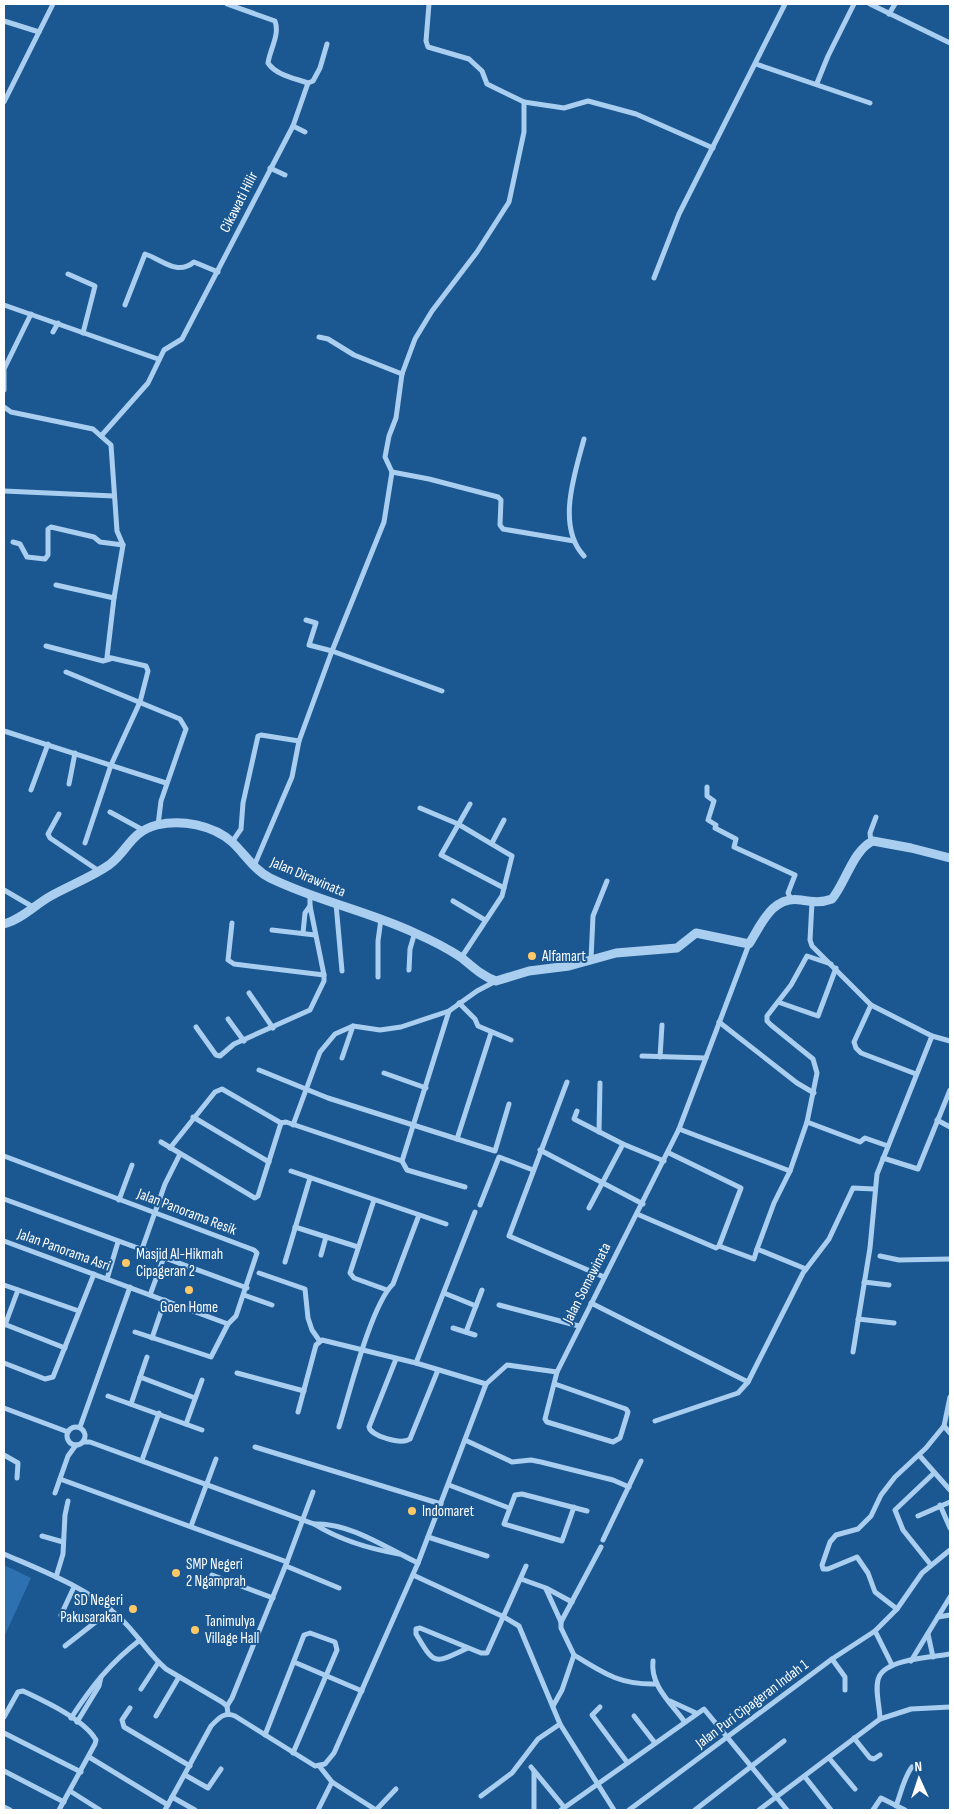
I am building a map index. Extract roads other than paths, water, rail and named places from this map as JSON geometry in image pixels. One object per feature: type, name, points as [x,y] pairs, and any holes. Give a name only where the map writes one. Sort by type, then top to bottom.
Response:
[{"type":"street","points":[[4,102],[53,4]]},
{"type":"street","points":[[227,4],[262,14],[275,21],[277,34],[270,49],[268,62],[272,68],[308,83]]},
{"type":"street","points":[[428,4],[426,42],[428,47],[469,59],[482,71],[487,84],[524,102],[564,108],[588,101],[636,114],[713,148]]},
{"type":"street","points":[[654,278],[679,214],[785,4]]},
{"type":"street","points":[[818,83],[828,56],[854,4]]},
{"type":"street","points":[[870,4],[950,43]]},
{"type":"street","points":[[890,14],[895,4]]},
{"type":"street","points":[[4,21],[39,32]]},
{"type":"street","name":"Cikawati Hilir","points":[[101,436],[129,404],[138,398],[148,383],[158,359],[168,346],[182,340],[293,126],[308,83],[313,81],[320,68],[327,44]]},
{"type":"street","points":[[756,64],[818,83],[870,102]]},
{"type":"street","points":[[254,866],[292,777],[300,741],[332,651],[384,522],[392,472],[385,457],[389,436],[396,418],[402,374],[415,339],[477,252],[509,202],[524,132],[524,102]]},
{"type":"street","points":[[293,126],[305,132]]},
{"type":"street","points":[[270,168],[285,175]]},
{"type":"street","points":[[125,304],[145,254],[175,268],[183,269],[194,262],[218,272]]},
{"type":"street","points":[[68,274],[95,286],[83,333]]},
{"type":"street","points":[[4,305],[158,359]]},
{"type":"street","points":[[4,390],[4,366],[32,314]]},
{"type":"street","points":[[53,332],[58,323]]},
{"type":"street","points":[[319,336],[328,339],[354,355],[402,374]]},
{"type":"street","points":[[4,407],[11,412],[93,429],[111,443],[117,532],[123,545],[107,657],[110,659]]},
{"type":"street","points":[[584,439],[570,506],[574,541],[584,556]]},
{"type":"street","points":[[392,472],[498,496],[502,500],[500,525],[503,529],[574,541]]},
{"type":"street","points":[[4,491],[114,496]]},
{"type":"street","points":[[13,542],[20,544],[26,557],[45,559],[48,555],[48,529],[51,527],[94,537],[100,542],[123,545]]},
{"type":"street","points":[[56,584],[114,598]]},
{"type":"street","points":[[306,620],[316,623],[309,645],[332,651],[442,691]]},
{"type":"street","points":[[46,646],[103,661],[110,659],[146,666],[148,671],[140,702],[111,764],[85,843]]},
{"type":"street","points":[[66,672],[180,719],[186,729],[166,782],[158,825]]},
{"type":"street","points":[[4,731],[166,782]]},
{"type":"street","points":[[232,842],[241,829],[243,804],[258,736],[261,734],[300,741]]},
{"type":"street","points":[[31,790],[48,744]]},
{"type":"street","points":[[69,784],[75,753]]},
{"type":"street","points":[[707,787],[707,796],[714,801],[708,820],[716,825],[715,828],[736,839],[734,848],[795,875],[788,893],[791,899]]},
{"type":"street","points":[[470,804],[441,856],[504,888]]},
{"type":"street","points":[[420,808],[458,824],[512,856],[502,896],[460,958]]},
{"type":"street","points":[[110,812],[143,830]]},
{"type":"street","points":[[59,814],[48,834],[50,838],[100,871]]},
{"type":"street","points":[[871,842],[870,833],[876,817]]},
{"type":"street","points":[[492,843],[504,820]]},
{"type":"street","name":"Jalan Dirawinata","points":[[4,924],[12,922],[34,907],[100,871],[110,864],[135,834],[158,825],[184,824],[206,827],[232,842],[254,866],[269,877],[310,895],[415,932],[460,958],[481,974],[496,981]]},
{"type":"street","points":[[293,1125],[320,1052],[330,1038],[353,1026],[387,1030],[448,1011],[496,981],[529,972],[570,966],[591,959],[633,951],[677,948],[696,933],[749,944],[774,907],[784,900],[820,902],[832,899],[858,855],[871,842],[885,842],[950,858]]},
{"type":"street","points":[[591,959],[593,916],[607,881]]},
{"type":"street","points":[[4,890],[34,907]]},
{"type":"street","points":[[196,1027],[218,1056],[244,1040],[310,1010],[324,981],[324,975],[310,906],[310,895]]},
{"type":"street","points":[[453,901],[486,920]]},
{"type":"street","points":[[812,902],[810,940],[812,946],[871,1005],[932,1036],[950,1041]]},
{"type":"street","points":[[336,904],[342,971]]},
{"type":"street","points":[[303,934],[306,913],[310,906]]},
{"type":"street","points":[[378,977],[378,941],[381,919]]},
{"type":"street","points":[[232,923],[228,960],[234,964],[324,975]]},
{"type":"street","points":[[272,930],[315,934]]},
{"type":"street","points":[[409,970],[410,949],[415,932]]},
{"type":"street","name":"Jalan Somawinata","points":[[555,1384],[626,1409],[628,1412],[620,1438],[613,1442],[547,1422],[545,1419],[557,1372],[679,1129],[749,944]]},
{"type":"street","points":[[637,1214],[716,1248],[719,1246],[754,1259],[774,1203],[790,1171],[807,1122],[817,1073],[817,1065],[813,1059],[767,1021],[769,1012],[791,985],[808,956],[831,964]]},
{"type":"street","points":[[778,1002],[818,1016],[836,968]]},
{"type":"street","points":[[249,993],[273,1028]]},
{"type":"street","points":[[459,1003],[475,1018],[478,1026],[510,1040]]},
{"type":"street","points":[[871,1005],[854,1042],[856,1048],[861,1053],[916,1074]]},
{"type":"street","points":[[402,1161],[426,1088],[448,1011]]},
{"type":"street","points":[[228,1019],[244,1040]]},
{"type":"street","points":[[719,1022],[797,1083],[814,1093]]},
{"type":"street","points":[[660,1057],[662,1025]]},
{"type":"street","points":[[342,1058],[353,1026]]},
{"type":"street","points":[[457,1139],[491,1032]]},
{"type":"street","points":[[854,1352],[870,1248],[874,1189],[883,1158],[932,1036]]},
{"type":"street","points":[[642,1056],[706,1058]]},
{"type":"street","points":[[259,1070],[306,1089],[495,1152],[509,1104]]},
{"type":"street","points":[[384,1073],[426,1088]]},
{"type":"street","points":[[567,1082],[509,1236],[604,1277]]},
{"type":"street","points":[[599,1132],[600,1083]]},
{"type":"street","points":[[170,1148],[215,1092],[222,1089],[281,1123],[293,1125],[402,1161],[407,1170],[465,1187]]},
{"type":"street","points":[[883,1158],[918,1169],[950,1090]]},
{"type":"street","points":[[577,1111],[573,1118],[623,1144],[664,1161]]},
{"type":"street","points":[[193,1117],[269,1162]]},
{"type":"street","points":[[937,1120],[950,1127]]},
{"type":"street","points":[[807,1122],[860,1142],[865,1138],[888,1146]]},
{"type":"street","points":[[161,1142],[254,1198],[258,1196],[281,1123]]},
{"type":"street","points":[[679,1129],[790,1171]]},
{"type":"street","points":[[589,1208],[623,1144]]},
{"type":"street","points":[[540,1150],[643,1204]]},
{"type":"street","points":[[668,1153],[741,1188],[719,1246]]},
{"type":"street","points":[[142,1249],[154,1212],[180,1154]]},
{"type":"street","name":"Jalan Panorama Resik","points":[[4,1156],[254,1250],[257,1257],[247,1288],[236,1316],[228,1324],[214,1355],[206,1357],[152,1338]]},
{"type":"street","points":[[480,1205],[499,1157],[533,1170]]},
{"type":"street","points":[[119,1200],[132,1165]]},
{"type":"street","points":[[291,1171],[446,1224]]},
{"type":"street","points":[[284,1262],[310,1178]]},
{"type":"street","points":[[655,1421],[738,1393],[748,1382],[806,1269],[830,1239],[853,1188],[874,1189]]},
{"type":"street","points":[[4,1199],[247,1288]]},
{"type":"street","points":[[374,1200],[350,1273],[352,1276],[387,1290]]},
{"type":"street","points":[[416,1363],[475,1212]]},
{"type":"street","points":[[339,1427],[363,1352],[387,1290],[393,1284],[419,1215]]},
{"type":"street","points":[[295,1227],[358,1248]]},
{"type":"street","points":[[321,1254],[326,1237]]},
{"type":"street","name":"Jalan Panorama Asri","points":[[4,1241],[228,1324]]},
{"type":"street","points":[[107,1278],[118,1242]]},
{"type":"street","points":[[757,1249],[806,1269]]},
{"type":"street","points":[[880,1256],[899,1260],[950,1260]]},
{"type":"street","points":[[150,1294],[164,1257]]},
{"type":"street","points":[[259,1273],[305,1289],[308,1318],[312,1330],[319,1340],[363,1352],[416,1363],[486,1384]]},
{"type":"street","points":[[4,1363],[51,1379],[94,1274]]},
{"type":"street","points":[[864,1282],[889,1285]]},
{"type":"street","points":[[4,1285],[80,1311]]},
{"type":"street","points":[[67,1434],[78,1427],[81,1420],[130,1287]]},
{"type":"street","points":[[18,1290],[4,1324],[65,1348]]},
{"type":"street","points":[[466,1332],[482,1290]]},
{"type":"street","points":[[444,1293],[476,1306]]},
{"type":"street","points":[[244,1295],[272,1305]]},
{"type":"street","points":[[134,1332],[152,1338],[165,1300]]},
{"type":"street","points":[[591,1303],[748,1382]]},
{"type":"street","points":[[499,1304],[579,1326]]},
{"type":"street","points":[[858,1319],[894,1323]]},
{"type":"street","points":[[454,1328],[475,1335]]},
{"type":"street","points":[[298,1412],[319,1340]]},
{"type":"street","points":[[131,1404],[147,1357]]},
{"type":"street","points":[[396,1359],[368,1427],[372,1433],[399,1442],[405,1442],[410,1439],[438,1370]]},
{"type":"street","points":[[89,1757],[166,1808],[211,1726],[222,1716],[228,1714],[315,1766],[325,1764],[334,1753],[413,1576],[486,1384],[507,1365],[557,1372]]},
{"type":"street","points":[[237,1373],[304,1391]]},
{"type":"street","points":[[140,1377],[195,1398]]},
{"type":"street","points":[[186,1424],[202,1380]]},
{"type":"street","points":[[108,1396],[202,1430]]},
{"type":"street","points":[[897,1609],[875,1592],[868,1574],[857,1557],[828,1569],[823,1569],[822,1566],[830,1542],[836,1535],[858,1529],[871,1516],[881,1495],[895,1477],[919,1455],[944,1426],[950,1396]]},
{"type":"street","points":[[4,1408],[67,1434],[69,1442],[68,1456],[55,1493]]},
{"type":"street","points":[[142,1460],[159,1414]]},
{"type":"street","points":[[944,1426],[950,1433]]},
{"type":"street","points":[[78,1427],[90,1442]]},
{"type":"street","points":[[82,1442],[85,1436]]},
{"type":"street","points":[[465,1440],[512,1462],[531,1460],[541,1462],[613,1480],[629,1487]]},
{"type":"street","points":[[69,1442],[76,1445]]},
{"type":"street","points":[[68,1456],[76,1445],[82,1442],[90,1442],[314,1524],[324,1531],[373,1548],[399,1554],[418,1563]]},
{"type":"street","points":[[255,1447],[441,1504]]},
{"type":"street","points":[[4,1455],[18,1463],[17,1478]]},
{"type":"street","points":[[919,1455],[950,1490]]},
{"type":"street","points":[[190,1526],[216,1459]]},
{"type":"street","points":[[603,1540],[641,1461]]},
{"type":"street","points":[[931,1565],[903,1530],[895,1510],[934,1473]]},
{"type":"street","points":[[60,1479],[190,1526],[286,1564],[340,1588]]},
{"type":"street","points":[[449,1485],[509,1508]]},
{"type":"street","points":[[228,1714],[227,1706],[273,1598],[313,1492]]},
{"type":"street","points":[[574,1507],[564,1539],[560,1541],[504,1525],[515,1496],[520,1494],[574,1507],[587,1511]]},
{"type":"street","points":[[56,1577],[62,1559],[65,1514],[68,1501]]},
{"type":"street","points":[[918,1516],[950,1502]]},
{"type":"street","points":[[940,1505],[950,1528]]},
{"type":"street","points":[[42,1536],[63,1542]]},
{"type":"street","points":[[428,1537],[487,1556]]},
{"type":"street","points":[[561,1622],[600,1547]]},
{"type":"street","name":"Jalan Puri Cipageran Indah 1","points":[[629,1810],[728,1739],[832,1659],[875,1631],[890,1618],[915,1581],[950,1550]]},
{"type":"street","points":[[4,1554],[56,1577],[111,1610],[140,1640],[158,1663],[227,1706]]},
{"type":"street","points":[[468,1648],[445,1658],[433,1659],[416,1634],[416,1629],[420,1628],[468,1648],[482,1654],[487,1653],[526,1566]]},
{"type":"street","points":[[212,1576],[273,1598]]},
{"type":"street","points":[[413,1576],[504,1617],[519,1626],[560,1724],[614,1810]]},
{"type":"street","points":[[521,1579],[546,1588],[572,1602]]},
{"type":"street","points":[[61,1615],[74,1588]]},
{"type":"street","points":[[546,1588],[561,1622],[561,1628],[574,1654],[610,1678],[645,1685],[656,1684]]},
{"type":"street","points":[[911,1661],[950,1598]]},
{"type":"street","points":[[65,1646],[111,1610]]},
{"type":"street","points":[[938,1617],[950,1615]]},
{"type":"street","points":[[875,1631],[892,1664]]},
{"type":"street","points":[[265,1735],[307,1633],[335,1642],[337,1650],[293,1753]]},
{"type":"street","points":[[928,1634],[933,1657]]},
{"type":"street","points":[[71,1718],[93,1684],[111,1665],[140,1640]]},
{"type":"street","points":[[553,1706],[562,1690],[574,1654]]},
{"type":"street","points":[[880,1719],[879,1677],[892,1664],[950,1654]]},
{"type":"street","points":[[832,1659],[845,1677],[845,1690]]},
{"type":"street","points":[[653,1661],[652,1670],[656,1684],[684,1721]]},
{"type":"street","points":[[294,1662],[362,1691]]},
{"type":"street","points":[[141,1689],[158,1663]]},
{"type":"street","points":[[77,1722],[99,1686],[101,1676]]},
{"type":"street","points":[[156,1716],[179,1677]]},
{"type":"street","points":[[4,1717],[20,1690],[71,1718],[92,1734],[96,1740],[89,1757],[59,1810]]},
{"type":"street","points":[[669,1701],[696,1713]]},
{"type":"street","points":[[600,1707],[592,1715],[627,1762]]},
{"type":"street","points":[[759,1810],[880,1719],[911,1709],[950,1707]]},
{"type":"street","points":[[130,1708],[122,1720],[124,1727],[190,1766]]},
{"type":"street","points":[[534,1810],[532,1769],[562,1809],[684,1721],[704,1709],[787,1810]]},
{"type":"street","points":[[634,1716],[655,1742]]},
{"type":"street","points":[[481,1796],[512,1773],[538,1739],[560,1724]]},
{"type":"street","points":[[4,1733],[81,1772]]},
{"type":"street","points":[[854,1738],[870,1758],[874,1759],[880,1755]]},
{"type":"street","points":[[695,1810],[784,1741]]},
{"type":"street","points":[[829,1758],[855,1789]]},
{"type":"street","points":[[320,1766],[332,1782],[376,1810],[396,1789]]},
{"type":"street","points":[[896,1806],[906,1780],[906,1774],[912,1767]]},
{"type":"street","points":[[185,1775],[208,1788],[221,1769]]},
{"type":"street","points":[[4,1771],[64,1802]]},
{"type":"street","points":[[805,1777],[831,1810]]},
{"type":"street","points":[[318,1810],[332,1782]]},
{"type":"street","points":[[70,1791],[100,1810]]},
{"type":"street","points":[[172,1797],[195,1810]]},
{"type":"street","points":[[873,1810],[881,1798],[905,1810]]},
{"type":"street","points":[[4,1807],[10,1810]]},
{"type":"place","name":"Alfamart","points":[[532,956]]},
{"type":"place","name":"Masjid Al-Hikmah Cipageran 2","points":[[126,1263]]},
{"type":"place","name":"Goen Home","points":[[189,1290]]},
{"type":"place","name":"Indomaret","points":[[412,1511]]},
{"type":"place","name":"SMP Negeri 2 Ngamprah","points":[[176,1573]]},
{"type":"place","name":"SD Negeri Pakusarakan","points":[[133,1609]]},
{"type":"place","name":"Tanimulya Village Hall","points":[[195,1630]]}]
